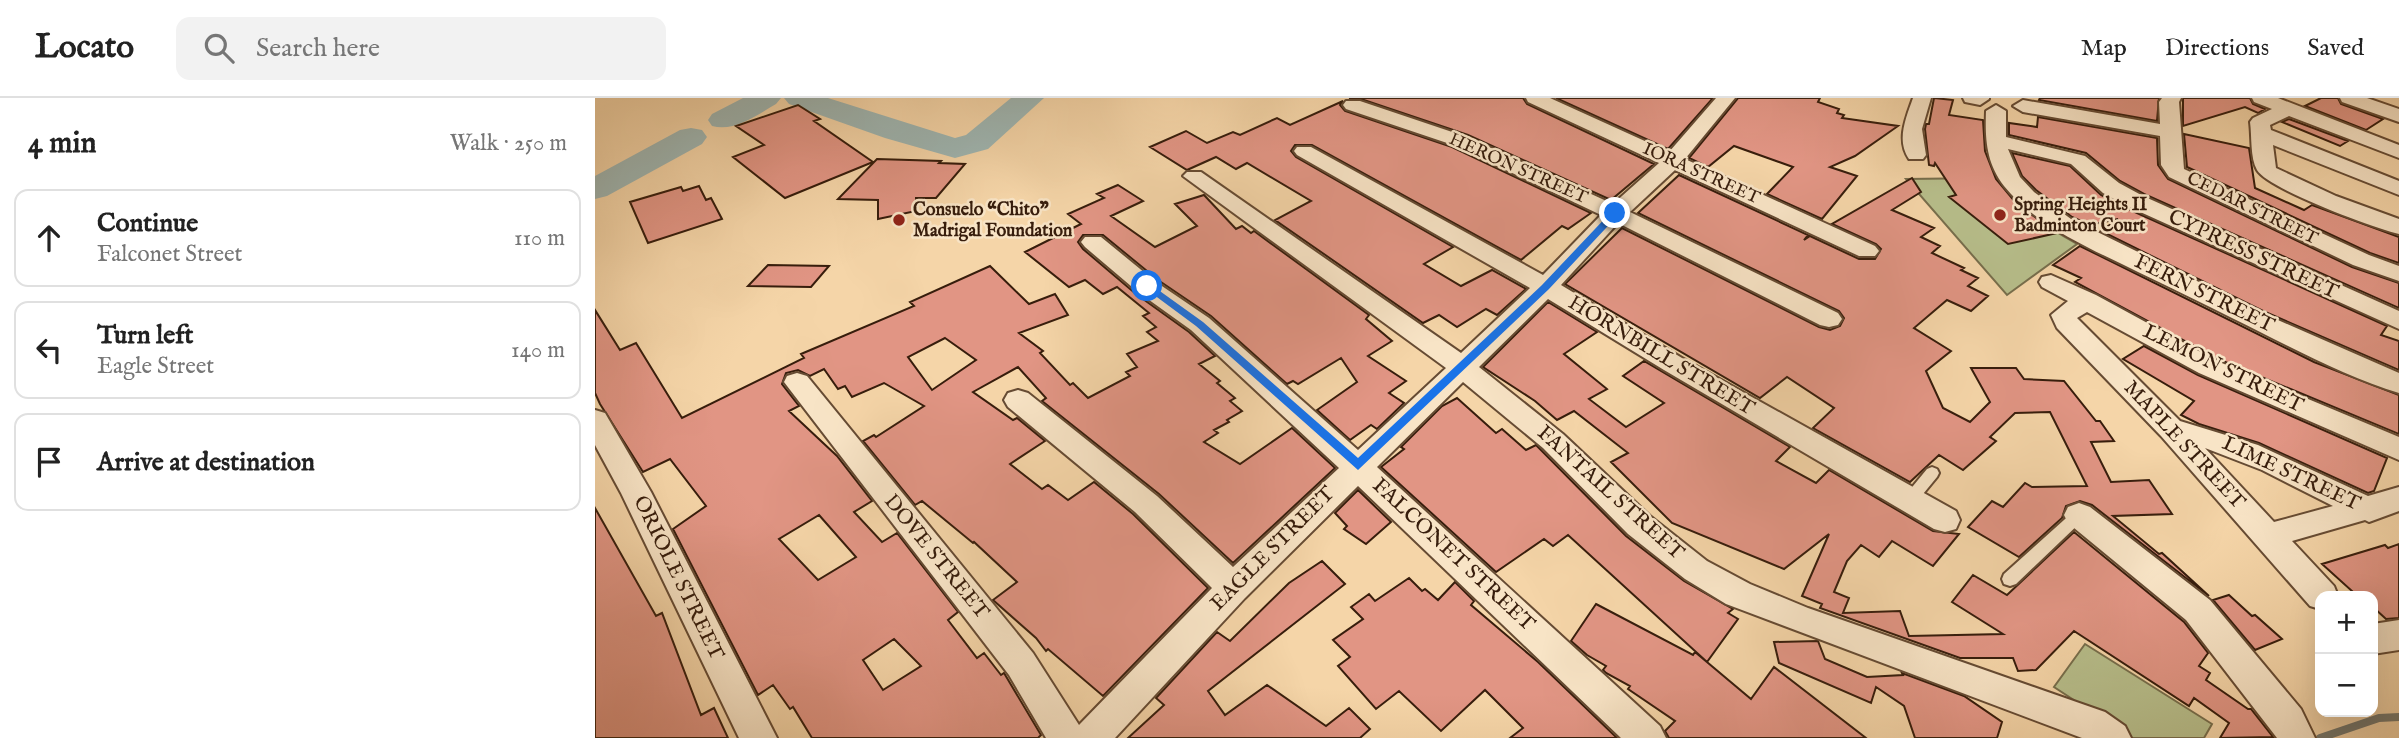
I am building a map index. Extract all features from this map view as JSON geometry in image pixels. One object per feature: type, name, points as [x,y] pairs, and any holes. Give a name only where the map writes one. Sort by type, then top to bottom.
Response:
[{"type":"street","name":"IORA STREET","points":[[1535,98],[1867,251]]},
{"type":"street","name":"EAGLE STREET","points":[[1091,738],[1233,588],[1546,287],[1615,213],[1672,162],[1726,98]]},
{"type":"street","points":[[1916,155],[1912,129],[1922,98]]},
{"type":"street","name":"CEDAR STREET","points":[[2172,98],[2169,102],[2171,165],[2176,173],[2361,260],[2399,274]]},
{"type":"street","points":[[2261,98],[2399,152]]},
{"type":"street","points":[[2350,98],[2399,116]]},
{"type":"street","points":[[1994,102],[2170,132]]},
{"type":"street","name":"FERN STREET","points":[[1994,102],[1998,158],[2012,182],[2050,214],[2091,239],[2321,351],[2399,384]]},
{"type":"street","name":"HERON STREET","points":[[1353,106],[1459,141],[1615,213],[1829,319]]},
{"type":"street","points":[[2288,109],[2260,122],[2265,167],[2276,177],[2328,201],[2399,227]]},
{"type":"street","points":[[2263,134],[2399,188]]},
{"type":"street","name":"CYPRESS STREET","points":[[1995,140],[2078,160],[2111,188],[2135,201],[2399,321]]},
{"type":"street","name":"HORNBILL STREET","points":[[1304,151],[1546,287],[1945,520]]},
{"type":"street","name":"FANTAIL STREET","points":[[1194,176],[1461,366],[1553,441],[1639,525],[1696,570],[1738,594],[1797,618],[2092,724],[2112,738]]},
{"type":"street","name":"FALCONET STREET","points":[[1093,242],[1200,324],[1358,465],[1647,738]]},
{"type":"street","name":"LEMON STREET","points":[[2051,282],[2208,367],[2399,449]]},
{"type":"street","name":"MAPLE STREET","points":[[2087,300],[2064,315],[2066,322],[2171,429],[2318,591]]},
{"type":"street","name":"DOVE STREET","points":[[797,382],[1021,664],[1066,738]]},
{"type":"street","points":[[1018,400],[1146,505],[1233,588]]},
{"type":"street","name":"ORIOLE STREET","points":[[595,420],[636,492],[758,738]]},
{"type":"street","name":"LIME STREET","points":[[2171,429],[2226,443],[2369,510]]},
{"type":"street","points":[[2269,536],[2369,510],[2399,499]]},
{"type":"street","points":[[2079,515],[2198,610],[2288,721],[2296,738]]},
{"type":"lane","points":[[1909,501],[1932,473]]},
{"type":"lane","points":[[2010,579],[2079,515]]},
{"type":"green space","points":[[1990,178],[2009,198],[2031,215],[2077,244],[2007,295],[1906,179]]},
{"type":"green space","points":[[2085,644],[2212,724],[2204,738],[2132,738],[2054,687]]},
{"type":"building","points":[[1349,98],[1523,98],[1527,104],[1654,164],[1611,200],[1468,135],[1361,99]]},
{"type":"building","points":[[1556,98],[1713,98],[1668,149]]},
{"type":"building","points":[[1738,98],[1820,98],[1818,102],[1839,109],[1837,113],[1844,115],[1842,118],[1898,126],[1855,156],[1830,167],[1857,176],[1822,219],[1767,194],[1793,167],[1734,146],[1708,167],[1689,158]]},
{"type":"building","points":[[1934,98],[1953,100],[1949,115],[1983,120],[1985,151],[1996,179],[2016,203],[2057,233],[2008,244],[1949,197],[1956,195],[1935,163],[1934,166],[1929,165],[1925,129],[1926,124],[1929,124]]},
{"type":"building","points":[[2159,98],[2157,121],[2039,100]]},
{"type":"building","points":[[2183,98],[2250,98],[2253,104],[2265,109],[2258,113],[2245,107],[2183,126]]},
{"type":"building","points":[[2321,98],[2338,98],[2341,104],[2383,119],[2366,130],[2305,106]]},
{"type":"building","points":[[1343,101],[1340,105],[1345,111],[1452,147],[1591,213],[1568,229],[1562,226],[1521,260],[1312,145],[1295,145],[1291,151],[1296,157],[1453,247],[1424,264],[1461,286],[1492,270],[1526,289],[1497,315],[1486,309],[1457,327],[1439,315],[1423,323],[1275,220],[1311,201],[1247,163],[1236,169],[1216,157],[1187,170],[1150,147],[1186,131],[1207,143],[1233,132],[1240,135],[1277,118],[1290,125]]},
{"type":"building","points":[[798,105],[820,119],[814,121],[873,162],[785,198],[733,157],[764,145],[736,126]]},
{"type":"building","points":[[2038,117],[2157,138],[2158,165],[2168,179],[2352,267],[2399,283],[2399,308],[2144,194],[2120,181],[2086,153],[2009,135],[2009,123],[2037,127]]},
{"type":"building","points":[[2289,119],[2348,141],[2340,146],[2282,122]]},
{"type":"building","points":[[2184,134],[2249,148],[2255,188],[2304,210],[2312,205],[2399,237],[2399,263],[2370,253],[2187,167]]},
{"type":"building","points":[[2012,153],[2070,166],[2101,195],[2126,208],[2387,326],[2381,335],[2399,341],[2399,370],[2263,311],[2101,231],[2118,219],[2090,225],[2072,217],[2022,176]]},
{"type":"building","points":[[877,159],[965,164],[936,198],[916,198],[916,211],[878,219],[878,200],[838,199]]},
{"type":"building","points":[[1679,175],[1808,235],[1804,240],[1810,236],[1859,259],[1875,259],[1881,249],[1876,244],[1832,224],[1912,178],[1921,192],[1892,210],[1934,228],[1921,237],[1940,246],[1932,253],[1964,268],[1961,270],[1978,278],[1968,286],[1988,296],[1971,311],[1947,300],[1914,328],[1951,351],[1926,371],[1943,408],[1970,422],[1990,402],[1971,368],[2016,368],[2024,379],[2064,381],[2114,441],[2091,442],[2111,482],[2149,480],[2172,514],[2113,516],[2159,554],[2162,553],[2209,596],[2092,505],[2080,501],[2066,506],[2062,518],[2019,557],[1968,527],[1992,501],[2003,507],[2025,483],[2032,487],[2087,486],[2050,412],[2015,413],[1990,437],[1996,441],[1963,470],[1939,455],[1910,482],[1813,428],[1834,408],[1787,377],[1760,398],[1565,284],[1622,228],[1819,327],[1830,330],[1840,326],[1844,318],[1839,311],[1638,213]]},
{"type":"building","points":[[1118,185],[1143,201],[1111,216],[1155,247],[1197,226],[1175,204],[1204,195],[1236,229],[1242,226],[1251,233],[1254,231],[1369,315],[1366,319],[1392,341],[1368,356],[1406,381],[1389,393],[1404,403],[1377,429],[1371,425],[1350,440],[1317,410],[1357,382],[1341,358],[1298,384],[1293,381],[1287,384],[1211,316],[1158,280],[1103,235],[1083,235],[1078,242],[1083,249],[1136,294],[1189,332],[1215,356],[1199,364],[1220,381],[1217,383],[1235,398],[1230,401],[1242,411],[1214,430],[1218,433],[1204,442],[1240,464],[1292,428],[1335,468],[1233,563],[1159,494],[1042,401],[1046,398],[1018,367],[973,392],[1013,420],[1017,418],[1045,441],[1010,464],[1042,489],[1048,485],[1068,500],[1094,482],[1133,514],[1208,588],[1103,696],[1048,649],[1046,651],[1036,638],[993,600],[1017,582],[974,542],[922,501],[915,505],[863,441],[874,435],[876,437],[924,406],[884,383],[852,397],[845,386],[838,389],[824,369],[810,376],[798,370],[786,373],[782,384],[799,406],[789,411],[837,456],[872,501],[854,512],[882,542],[897,533],[958,612],[948,620],[977,658],[984,653],[1001,675],[1004,673],[1041,735],[1038,738],[812,738],[793,707],[790,709],[773,685],[758,695],[673,529],[706,506],[670,459],[643,472],[600,404],[595,393],[595,310],[620,350],[636,343],[682,418],[804,358],[801,354],[914,306],[910,302],[990,266],[1029,304],[1055,294],[1068,315],[1019,333],[1043,351],[1040,353],[1070,385],[1073,383],[1088,398],[1130,376],[1126,372],[1137,367],[1127,354],[1158,341],[1147,332],[1156,327],[1143,316],[1149,313],[1117,287],[1103,294],[1085,280],[1069,287],[1025,252],[1081,224],[1068,214],[1104,198],[1097,194]],"holes":[[[945,338],[976,360],[932,390],[908,357]],[[819,515],[856,557],[818,580],[779,539]],[[894,639],[921,666],[883,690],[863,660]]]},
{"type":"building","points":[[699,186],[706,200],[711,198],[722,219],[648,243],[630,202],[681,187],[683,191]]},
{"type":"building","points":[[2080,246],[2314,362],[2399,395],[2399,434],[2218,359],[2075,282],[2081,278],[2053,265]]},
{"type":"building","points":[[768,265],[829,266],[811,287],[748,286]]},
{"type":"building","points":[[1548,302],[1597,332],[1564,354],[1607,389],[1589,399],[1626,427],[1664,403],[1623,376],[1644,361],[1790,447],[1776,461],[1816,483],[1829,470],[1933,531],[1959,534],[1933,566],[1892,541],[1879,557],[1861,545],[1847,561],[1834,592],[1849,598],[1843,613],[1900,611],[1909,636],[2003,634],[1952,602],[1973,575],[2007,595],[2074,532],[2184,622],[2208,653],[2199,666],[2210,673],[2206,680],[2251,709],[2273,737],[2220,738],[2229,723],[2194,698],[2189,706],[2074,631],[2036,670],[2018,671],[2013,658],[1960,658],[1820,608],[1822,604],[1802,596],[1829,534],[1784,569],[1672,523],[1611,462],[1628,453],[1574,411],[1557,420],[1535,401],[1483,367]]},
{"type":"building","points":[[2144,346],[2198,375],[2387,458],[2374,491],[2368,493],[2259,443],[2199,424],[2181,415],[2194,401],[2123,359]]},
{"type":"building","points":[[1457,398],[1496,433],[1502,429],[1526,450],[1536,445],[1626,536],[1684,581],[1733,609],[1728,613],[1738,619],[1707,662],[1568,535],[1553,546],[1544,539],[1496,572],[1381,467],[1404,449],[1401,447],[1442,406]]},
{"type":"building","points":[[1358,490],[1391,522],[1366,544],[1344,529],[1347,526],[1335,513]]},
{"type":"building","points":[[595,508],[656,616],[662,613],[701,715],[714,708],[728,738],[595,738]]},
{"type":"building","points":[[2399,544],[2399,618],[2386,619],[2378,612],[2378,591],[2352,591],[2322,564],[2385,545],[2388,548]]},
{"type":"building","points":[[1322,561],[1345,584],[1208,691],[1225,715],[1267,685],[1326,726],[1349,708],[1370,729],[1360,738],[1128,738],[1164,705],[1156,698],[1217,632],[1230,641],[1289,583]]},
{"type":"building","points":[[1409,578],[1422,591],[1425,589],[1438,600],[1455,582],[1474,601],[1471,605],[1538,662],[1617,738],[1510,738],[1523,728],[1485,690],[1441,731],[1399,691],[1376,709],[1338,666],[1350,657],[1333,640],[1363,619],[1351,607],[1369,594],[1375,601]]},
{"type":"building","points":[[2229,595],[2282,639],[2255,650],[2213,600]]},
{"type":"building","points":[[1596,604],[1693,655],[1695,652],[1751,699],[1774,667],[1866,738],[1669,738],[1665,731],[1675,721],[1628,689],[1630,686],[1606,673],[1603,670],[1606,666],[1571,641]]},
{"type":"building","points":[[1818,641],[1825,659],[1867,677],[1903,675],[1902,673],[1964,696],[2002,722],[1997,738],[1915,738],[1904,706],[1876,687],[1871,703],[1779,663],[1774,642]]},
{"type":"waterway","points":[[723,120],[766,98]]},
{"type":"waterway","points":[[799,98],[955,148],[977,142],[1029,98]]},
{"type":"waterway","points":[[595,189],[691,137]]},
{"type":"waterway","points":[[2320,738],[2379,718],[2399,717]]},
{"type":"place","name":"Spring Heights II Badminton Court","points":[[2000,215]]},
{"type":"place","name":"Consuelo “Chito” Madrigal Foundation","points":[[899,220]]},
{"type":"route","points":[[1147,286],[1200,324],[1358,465],[1546,287],[1615,213]]}]
